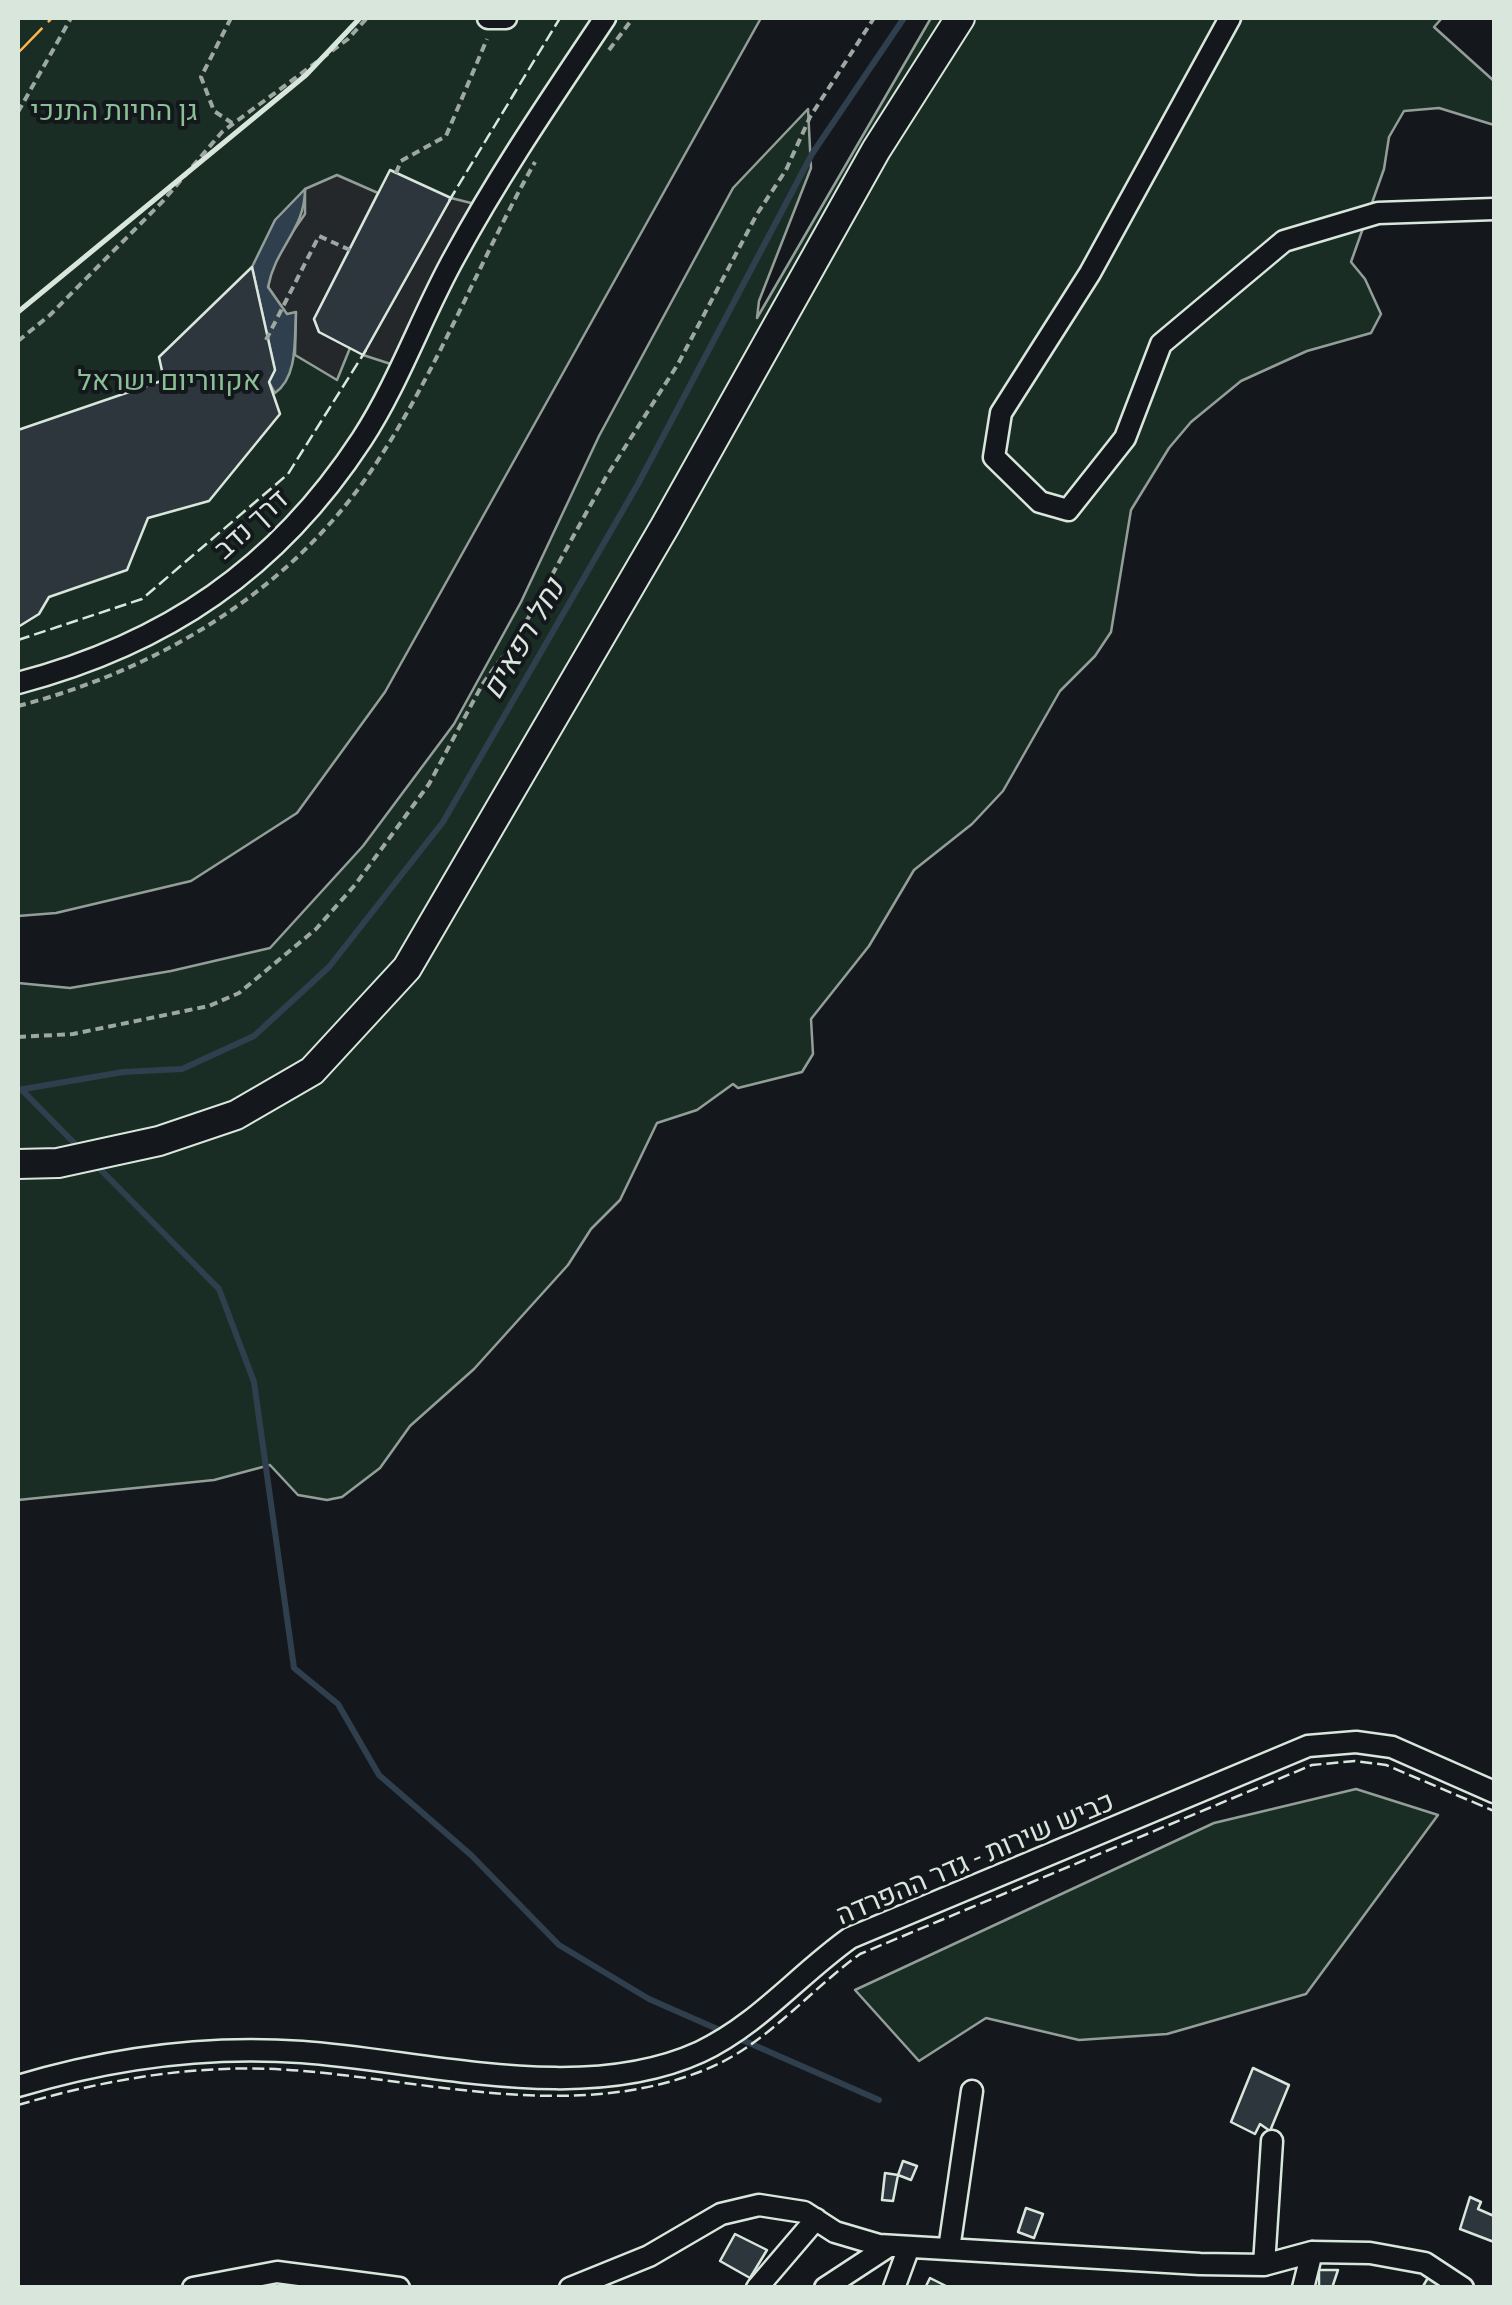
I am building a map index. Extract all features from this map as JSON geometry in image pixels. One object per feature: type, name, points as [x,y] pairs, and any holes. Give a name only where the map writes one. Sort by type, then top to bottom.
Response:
[{"type":"main road","points":[[18,1164],[58,1163],[159,1141],[236,1115],[312,1072],[406,968],[665,526],[876,150],[960,18]]},
{"type":"street","name":"דרך נדב","points":[[18,683],[109,656],[162,631],[270,552],[322,494],[363,437],[453,259],[604,18]]},
{"type":"street","points":[[1230,18],[1090,273],[1001,413],[994,458],[1040,502],[1068,510],[1125,438],[1161,344],[1284,241],[1378,213],[1494,208]]},
{"type":"street","name":"כביש שירות - גדר ההפרדה","points":[[18,2086],[89,2065],[168,2052],[300,2051],[517,2076],[628,2073],[698,2053],[726,2038],[762,2016],[817,1962],[879,1924],[1308,1746],[1356,1742],[1392,1747],[1494,1792]]},
{"type":"street","points":[[949,2250],[972,2091]]},
{"type":"street","points":[[1264,2265],[1272,2141]]},
{"type":"street","points":[[570,2288],[650,2256],[721,2214],[759,2205],[804,2212],[835,2232],[899,2246],[1264,2265],[1312,2252],[1370,2253],[1425,2262],[1463,2288]]},
{"type":"street","points":[[757,2288],[816,2219]]},
{"type":"street","points":[[825,2288],[899,2246]]},
{"type":"street","points":[[894,2288],[899,2246]]},
{"type":"street","points":[[1303,2288],[1312,2252]]},
{"type":"street","points":[[193,2288],[277,2272],[399,2288]]},
{"type":"path","points":[[18,112],[71,18]]},
{"type":"path","points":[[230,18],[201,77],[214,110],[232,122]]},
{"type":"path","points":[[18,341],[50,315],[149,216],[232,122],[348,39],[368,18]]},
{"type":"path","points":[[396,172],[401,161],[446,136],[497,18]]},
{"type":"path","points":[[18,1037],[73,1034],[224,1000],[268,972],[355,885],[429,784],[482,685],[520,633],[606,477],[678,364],[756,214],[786,170],[810,117],[874,18]]},
{"type":"path","points":[[266,340],[319,236],[350,250]]},
{"type":"green space","points":[[18,18],[761,18],[385,692],[297,813],[191,881],[56,913],[18,916]]},
{"type":"green space","points":[[931,18],[1442,18],[1434,27],[1494,81],[1494,125],[1439,108],[1404,111],[1389,137],[1384,169],[1351,262],[1365,279],[1381,314],[1371,333],[1307,351],[1241,381],[1191,422],[1169,448],[1131,510],[1111,632],[1095,656],[1060,691],[1003,791],[972,824],[914,870],[869,946],[811,1019],[813,1054],[802,1072],[738,1088],[733,1084],[697,1110],[657,1123],[620,1200],[591,1229],[568,1265],[474,1369],[410,1426],[380,1468],[342,1497],[327,1500],[298,1495],[270,1465],[214,1480],[18,1500],[18,983],[70,988],[171,971],[270,948],[363,846],[454,724],[521,602],[599,436],[733,188],[808,109],[811,168],[759,301],[757,318]]},
{"type":"green space","points":[[1356,1789],[1438,1815],[1306,1994],[1167,2034],[1079,2040],[986,2018],[919,2061],[855,1990],[1214,1823]]},
{"type":"shaded area","points":[[337,175],[378,193],[314,319],[319,332],[350,348],[337,380],[295,355],[296,313],[287,315],[268,287],[273,260],[305,214],[305,189]]},
{"type":"shaded area","points":[[451,198],[483,206],[400,367],[363,355]]},
{"type":"water","points":[[305,189],[300,216],[268,287],[287,314],[296,312],[292,366],[283,386],[275,393],[269,382],[275,370],[252,267],[275,220]]},
{"type":"building","points":[[390,170],[451,198],[363,355],[319,332],[314,319]]},
{"type":"building","points":[[252,267],[275,370],[269,382],[280,414],[209,501],[148,518],[127,570],[49,597],[39,614],[18,627],[18,430],[164,380],[159,357]]},
{"type":"building","points":[[1253,2068],[1289,2085],[1270,2131],[1260,2124],[1255,2134],[1231,2122]]},
{"type":"building","points":[[903,2161],[917,2166],[911,2180],[898,2175]]},
{"type":"building","points":[[885,2173],[898,2175],[893,2201],[882,2200]]},
{"type":"building","points":[[1470,2197],[1481,2202],[1478,2209],[1494,2216],[1494,2242],[1460,2229]]},
{"type":"building","points":[[1026,2208],[1043,2214],[1034,2238],[1018,2232]]},
{"type":"building","points":[[735,2234],[767,2250],[750,2278],[720,2261]]},
{"type":"building","points":[[1319,2270],[1338,2270],[1332,2288],[1319,2287]]},
{"type":"building","points":[[1429,2276],[1446,2288],[1422,2288]]},
{"type":"building","points":[[930,2278],[946,2286],[945,2288],[925,2288]]},
{"type":"waterway","name":"נחל רפאים","points":[[18,1090],[123,1072],[182,1069],[254,1036],[329,967],[443,822],[638,484],[812,154],[904,18]]},
{"type":"waterway","points":[[22,1090],[81,1150]]},
{"type":"waterway","points":[[93,1162],[219,1289],[254,1382],[294,1668],[338,1704],[379,1775],[471,1855],[559,1945],[649,1999],[879,2100]]},
{"type":"fence","points":[[18,312],[306,75],[360,18]]},
{"type":"fence","points":[[449,201],[560,18]]},
{"type":"fence","points":[[18,640],[142,599],[288,474],[366,350]]},
{"type":"fence","points":[[18,2105],[123,2080],[230,2069],[303,2071],[504,2094],[604,2094],[653,2086],[702,2071],[746,2048],[860,1954],[1312,1765],[1355,1761],[1386,1765],[1494,1811]]},
{"type":"wall","points":[[18,312],[306,75],[360,18]]},
{"type":"power","points":[[18,53],[52,18]]},
{"type":"park label","name":"גן החיות התנכי","points":[[114,111]]},
{"type":"park label","name":"אקווריום ישראל","points":[[169,381]]}]
